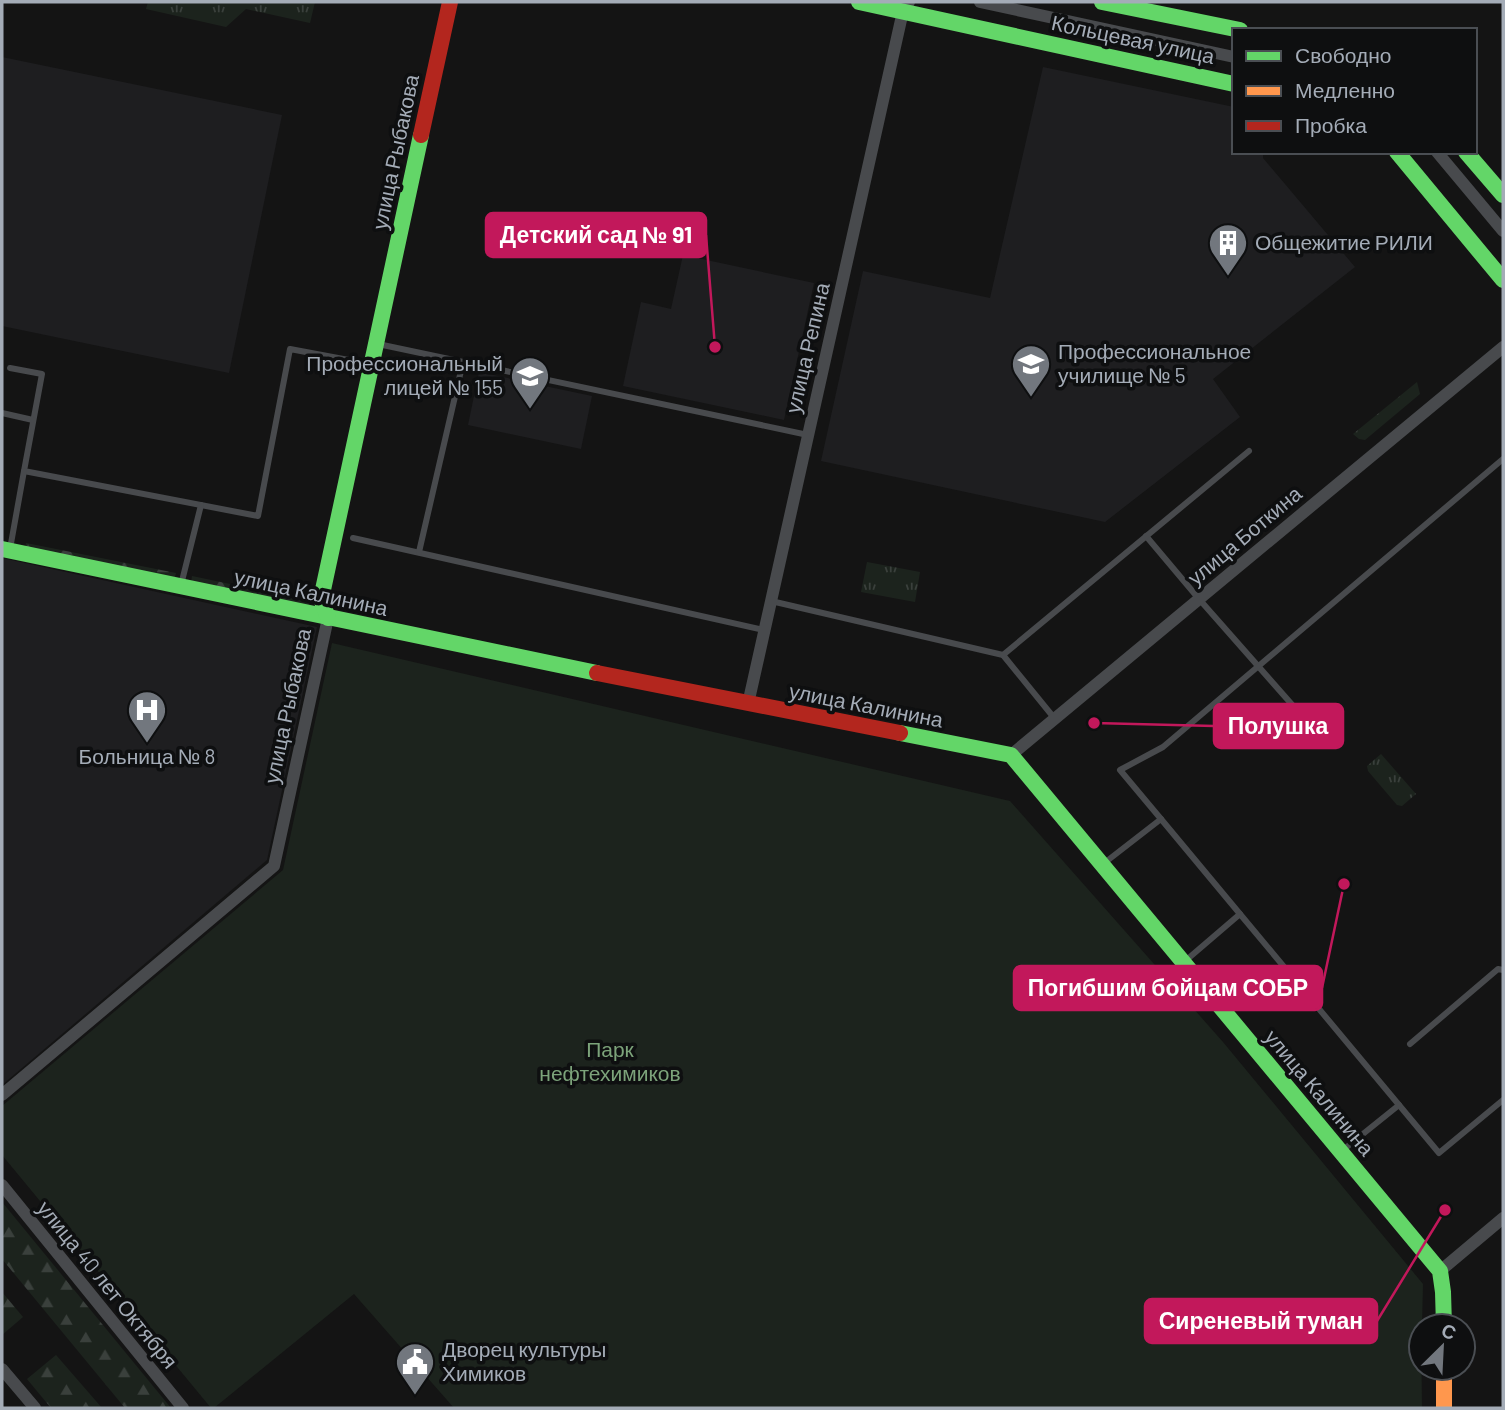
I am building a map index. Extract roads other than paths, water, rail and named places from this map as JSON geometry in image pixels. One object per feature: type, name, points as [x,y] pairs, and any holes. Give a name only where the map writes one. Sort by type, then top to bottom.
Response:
[{"type":"street","name":"улица Рыбакова","points":[[2,1095],[274,866],[328,618],[321,599],[450,2]]},
{"type":"street","name":"Кольцевая улица","points":[[859,2],[906,6],[1232,84]]},
{"type":"street","points":[[980,2],[1232,57]]},
{"type":"street","name":"Кольцевая улица","points":[[1102,2],[1232,28]]},
{"type":"street","name":"улица Репина","points":[[748,704],[906,6]]},
{"type":"street","points":[[1400,154],[1503,280]]},
{"type":"street","points":[[1439,154],[1503,231]]},
{"type":"street","points":[[1468,154],[1503,195]]},
{"type":"street","name":"улица Боткина","points":[[1011,755],[1503,347]]},
{"type":"street","name":"улица Калинина","points":[[6,550],[748,704],[1011,755],[1440,1271]]},
{"type":"street","name":"улица 40 лет Октября","points":[[2,1185],[183,1408]]},
{"type":"street","points":[[1444,1312],[1440,1271],[1502,1223]]},
{"type":"street","points":[[4,1378],[35,1408]]},
{"type":"street","points":[[1444,1382],[1444,1408]]},
{"type":"lane","points":[[376,343],[808,435]]},
{"type":"lane","points":[[24,471],[258,516],[290,349],[372,364]]},
{"type":"lane","points":[[419,552],[463,362]]},
{"type":"lane","points":[[6,550],[42,374],[10,368]]},
{"type":"lane","points":[[2,414],[33,420]]},
{"type":"lane","points":[[1003,655],[1249,451]]},
{"type":"lane","points":[[1503,459],[1163,747],[1120,770],[1439,1153],[1503,1100]]},
{"type":"lane","points":[[181,587],[201,505]]},
{"type":"lane","points":[[1146,536],[1310,725]]},
{"type":"lane","points":[[353,538],[764,630]]},
{"type":"lane","points":[[771,601],[1003,655],[1055,719]]},
{"type":"lane","points":[[1102,864],[1161,819]]},
{"type":"lane","points":[[1183,962],[1240,914]]},
{"type":"lane","points":[[1410,1044],[1498,969],[1503,970]]},
{"type":"lane","points":[[1340,1151],[1399,1105]]},
{"type":"place","name":"Общежитие РИЛИ","points":[[1228,277]]},
{"type":"place","name":"Детский сад № 91","points":[[715,347]]},
{"type":"place","name":"Профессиональное училище № 5","points":[[1031,398]]},
{"type":"place","name":"Профессиональный лицей № 155","points":[[530,410]]},
{"type":"place","name":"Полушка","points":[[1094,723]]},
{"type":"place","name":"Больница № 8","points":[[147,744]]},
{"type":"place","name":"Погибшим бойцам СОБР","points":[[1344,884]]},
{"type":"place","name":"Сиреневый туман","points":[[1445,1210]]},
{"type":"place","name":"Дворец культуры Химиков","points":[[415,1396]]},
{"type":"park label","name":"Парк нефтехимиков","points":[[610,1062]]}]
